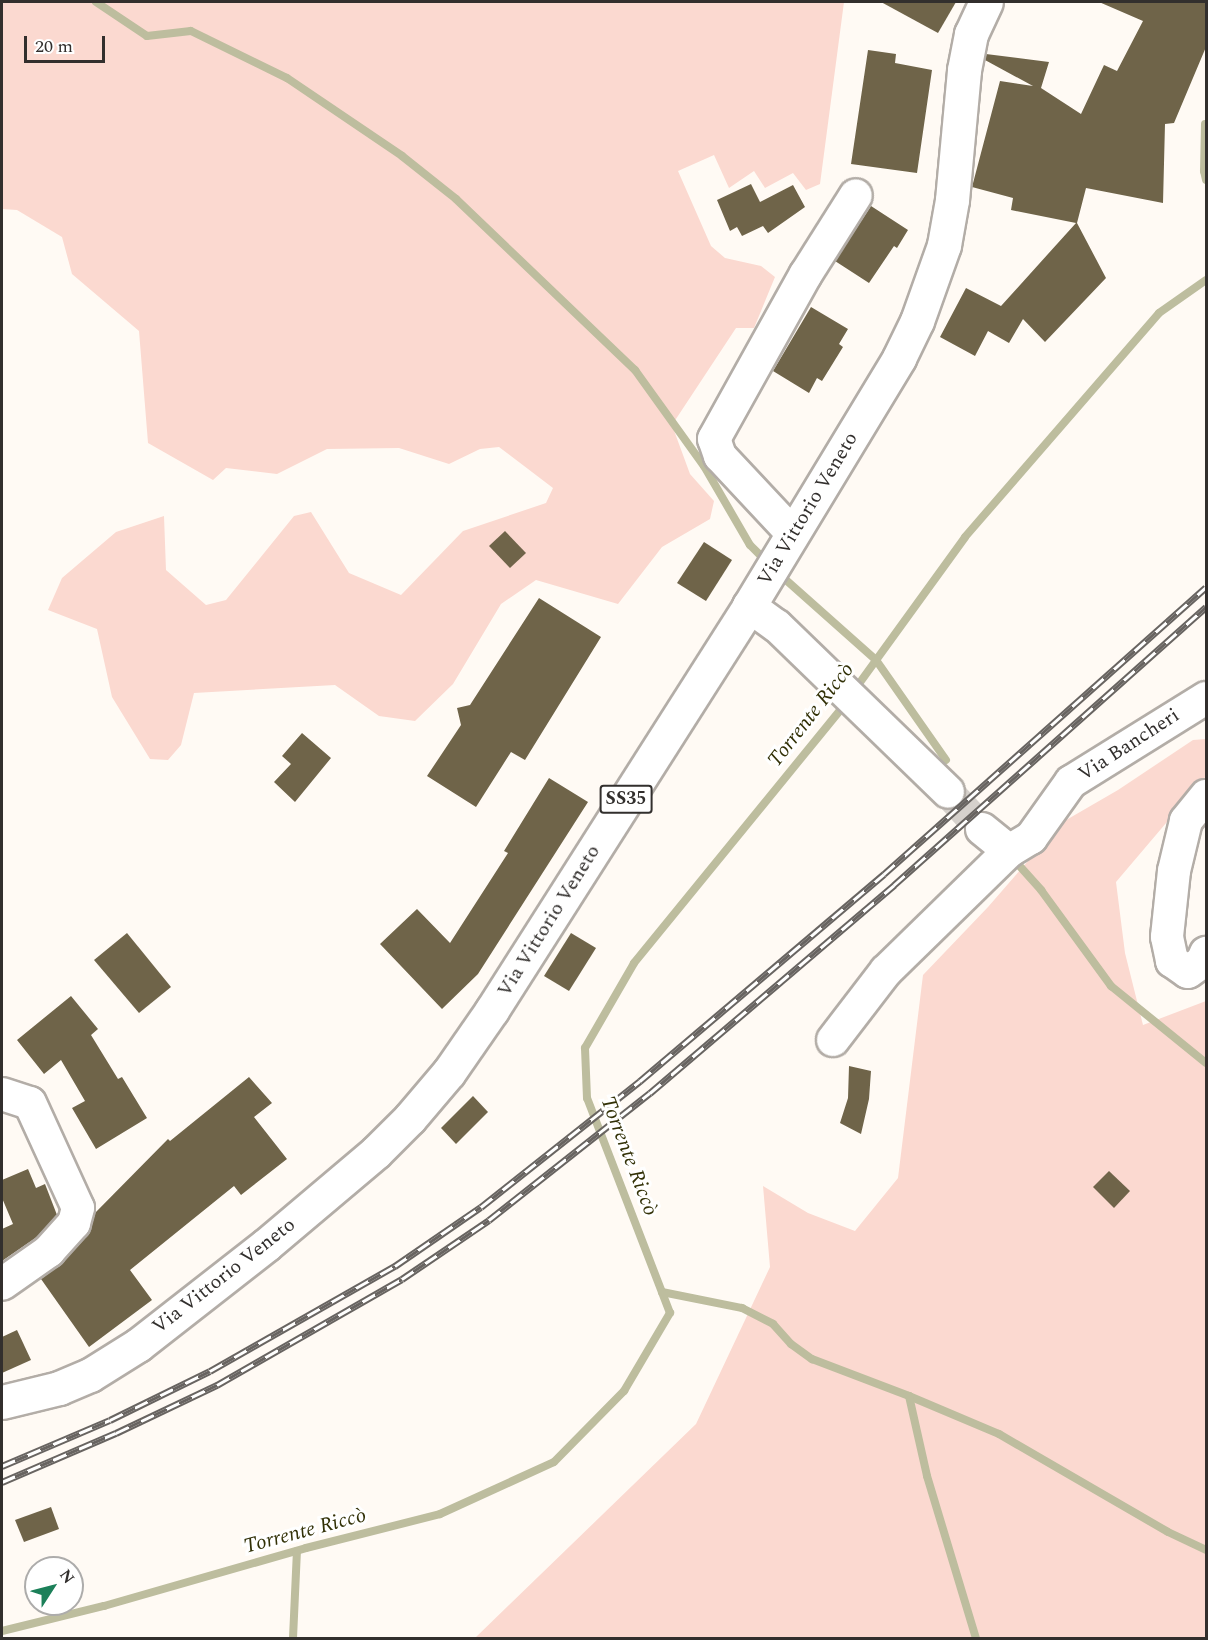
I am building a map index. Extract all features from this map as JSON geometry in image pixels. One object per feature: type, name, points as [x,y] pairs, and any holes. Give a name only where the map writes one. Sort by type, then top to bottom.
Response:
[{"type":"main road","name":"Via Vittorio Veneto","points":[[2,1402],[59,1388],[90,1375],[138,1345],[266,1245],[376,1152],[410,1118],[449,1072],[492,1010],[749,606],[900,358],[932,282],[944,244],[952,200],[964,70],[971,34],[986,2]]},
{"type":"street","points":[[793,534],[720,456],[714,440],[806,274],[856,195]]},
{"type":"street","points":[[749,606],[777,626],[948,792]]},
{"type":"street","name":"Via Bancheri","points":[[833,1040],[886,971],[1009,851],[1031,838],[1071,782],[1206,698]]},
{"type":"street","points":[[1206,796],[1186,821],[1174,871],[1167,937],[1172,961],[1188,972],[1202,962],[1206,953]]},
{"type":"street","points":[[981,829],[1009,851]]},
{"type":"street","points":[[2,1094],[30,1103],[78,1208],[74,1223],[49,1251],[2,1284]]},
{"type":"shaded area","points":[[2,2],[844,2],[820,184],[806,190],[793,173],[765,188],[754,171],[729,188],[714,155],[678,171],[711,246],[725,258],[761,266],[775,277],[754,328],[736,328],[672,425],[690,474],[714,501],[710,519],[662,547],[618,604],[536,580],[501,604],[453,684],[415,721],[379,716],[335,685],[194,693],[181,745],[168,760],[150,759],[112,697],[97,629],[48,610],[62,578],[116,532],[164,516],[166,570],[206,605],[226,600],[294,516],[311,512],[349,573],[401,595],[463,531],[546,503],[553,488],[499,447],[480,449],[449,464],[399,448],[327,449],[277,474],[226,468],[213,480],[148,443],[139,331],[72,274],[62,237],[17,210],[2,209]]},
{"type":"shaded area","points":[[1206,739],[1206,776],[1116,882],[1125,953],[1143,1025],[1206,1001],[1206,1638],[475,1638],[696,1424],[770,1267],[763,1186],[808,1213],[855,1231],[898,1178],[923,975],[988,907],[1061,823],[1118,790],[1193,740]]},
{"type":"building","points":[[881,2],[956,2],[938,33]]},
{"type":"building","points":[[1099,2],[1206,2],[1206,47],[1174,123],[1165,124],[1163,203],[1086,188],[1077,223],[1106,278],[1045,342],[1023,319],[1009,343],[988,331],[975,356],[940,337],[966,288],[1001,306],[1076,223],[1011,210],[1013,198],[972,187],[1000,81],[1033,86],[985,60],[986,54],[1049,62],[1041,88],[1081,114],[1104,65],[1117,71],[1143,21]]},
{"type":"building","points":[[868,50],[896,54],[895,63],[932,70],[917,173],[851,164]]},
{"type":"building","points":[[751,184],[760,202],[793,185],[805,207],[768,233],[763,226],[742,236],[737,227],[730,231],[717,200]]},
{"type":"building","points":[[871,206],[908,230],[897,248],[894,246],[869,283],[835,261]]},
{"type":"building","points":[[811,307],[848,329],[839,344],[843,347],[822,381],[817,378],[809,393],[773,371]]},
{"type":"building","points":[[505,531],[526,553],[510,568],[489,546]]},
{"type":"building","points":[[704,542],[732,560],[706,601],[677,583]]},
{"type":"building","points":[[539,598],[601,637],[525,760],[511,752],[476,807],[427,776],[461,725],[457,708],[470,705]]},
{"type":"building","points":[[302,733],[331,758],[295,802],[274,782],[291,764],[282,756]]},
{"type":"building","points":[[549,778],[588,802],[478,974],[442,1009],[380,944],[417,909],[450,943],[508,853],[504,851]]},
{"type":"building","points":[[127,933],[171,987],[139,1013],[94,960]]},
{"type":"building","points":[[571,933],[596,948],[569,991],[544,976]]},
{"type":"building","points":[[71,996],[98,1029],[91,1035],[118,1079],[122,1077],[147,1118],[96,1149],[72,1108],[85,1101],[61,1060],[44,1074],[17,1040]]},
{"type":"building","points":[[849,1066],[871,1071],[869,1099],[861,1134],[840,1123],[848,1098]]},
{"type":"building","points":[[249,1077],[272,1103],[254,1117],[287,1159],[241,1195],[234,1186],[130,1270],[152,1300],[89,1347],[41,1279],[62,1263],[88,1235],[95,1213],[168,1139],[170,1141]]},
{"type":"building","points":[[473,1096],[488,1112],[456,1144],[441,1128]]},
{"type":"building","points":[[28,1169],[36,1188],[45,1184],[57,1215],[37,1237],[2,1261],[2,1229],[13,1224],[2,1198],[2,1180]]},
{"type":"building","points":[[1109,1171],[1130,1191],[1114,1208],[1093,1187]]},
{"type":"building","points":[[17,1330],[31,1360],[2,1373],[2,1337]]},
{"type":"building","points":[[51,1507],[59,1529],[24,1542],[15,1520]]},
{"type":"waterway","points":[[96,2],[147,36],[191,31],[287,78],[402,156],[456,199],[635,370],[704,466],[750,545],[768,563]]},
{"type":"waterway","points":[[1205,124],[1204,171],[1206,180]]},
{"type":"waterway","name":"Torrente Riccò","points":[[853,692],[965,537],[1159,313],[1206,280]]},
{"type":"waterway","points":[[777,572],[876,660],[946,760]]},
{"type":"waterway","name":"Torrente Riccò","points":[[2,1631],[104,1606],[306,1548],[440,1514],[554,1462],[624,1391],[670,1313],[587,1098],[585,1048],[634,963],[846,703]]},
{"type":"waterway","points":[[1016,862],[1041,890],[1111,986],[1206,1063]]},
{"type":"waterway","points":[[662,1292],[742,1308],[773,1324],[791,1344],[812,1359],[999,1434],[1168,1532],[1206,1550]]},
{"type":"waterway","points":[[909,1396],[927,1476],[976,1638]]},
{"type":"waterway","points":[[293,1638],[297,1551]]},
{"type":"tunnel","points":[[948,792],[982,829]]},
{"type":"railway","points":[[2,1466],[110,1420],[210,1371],[395,1266],[481,1207],[640,1081],[884,874],[1206,587]]},
{"type":"railway","points":[[2,1482],[116,1433],[217,1385],[402,1279],[489,1220],[650,1093],[894,885],[1206,607]]}]
